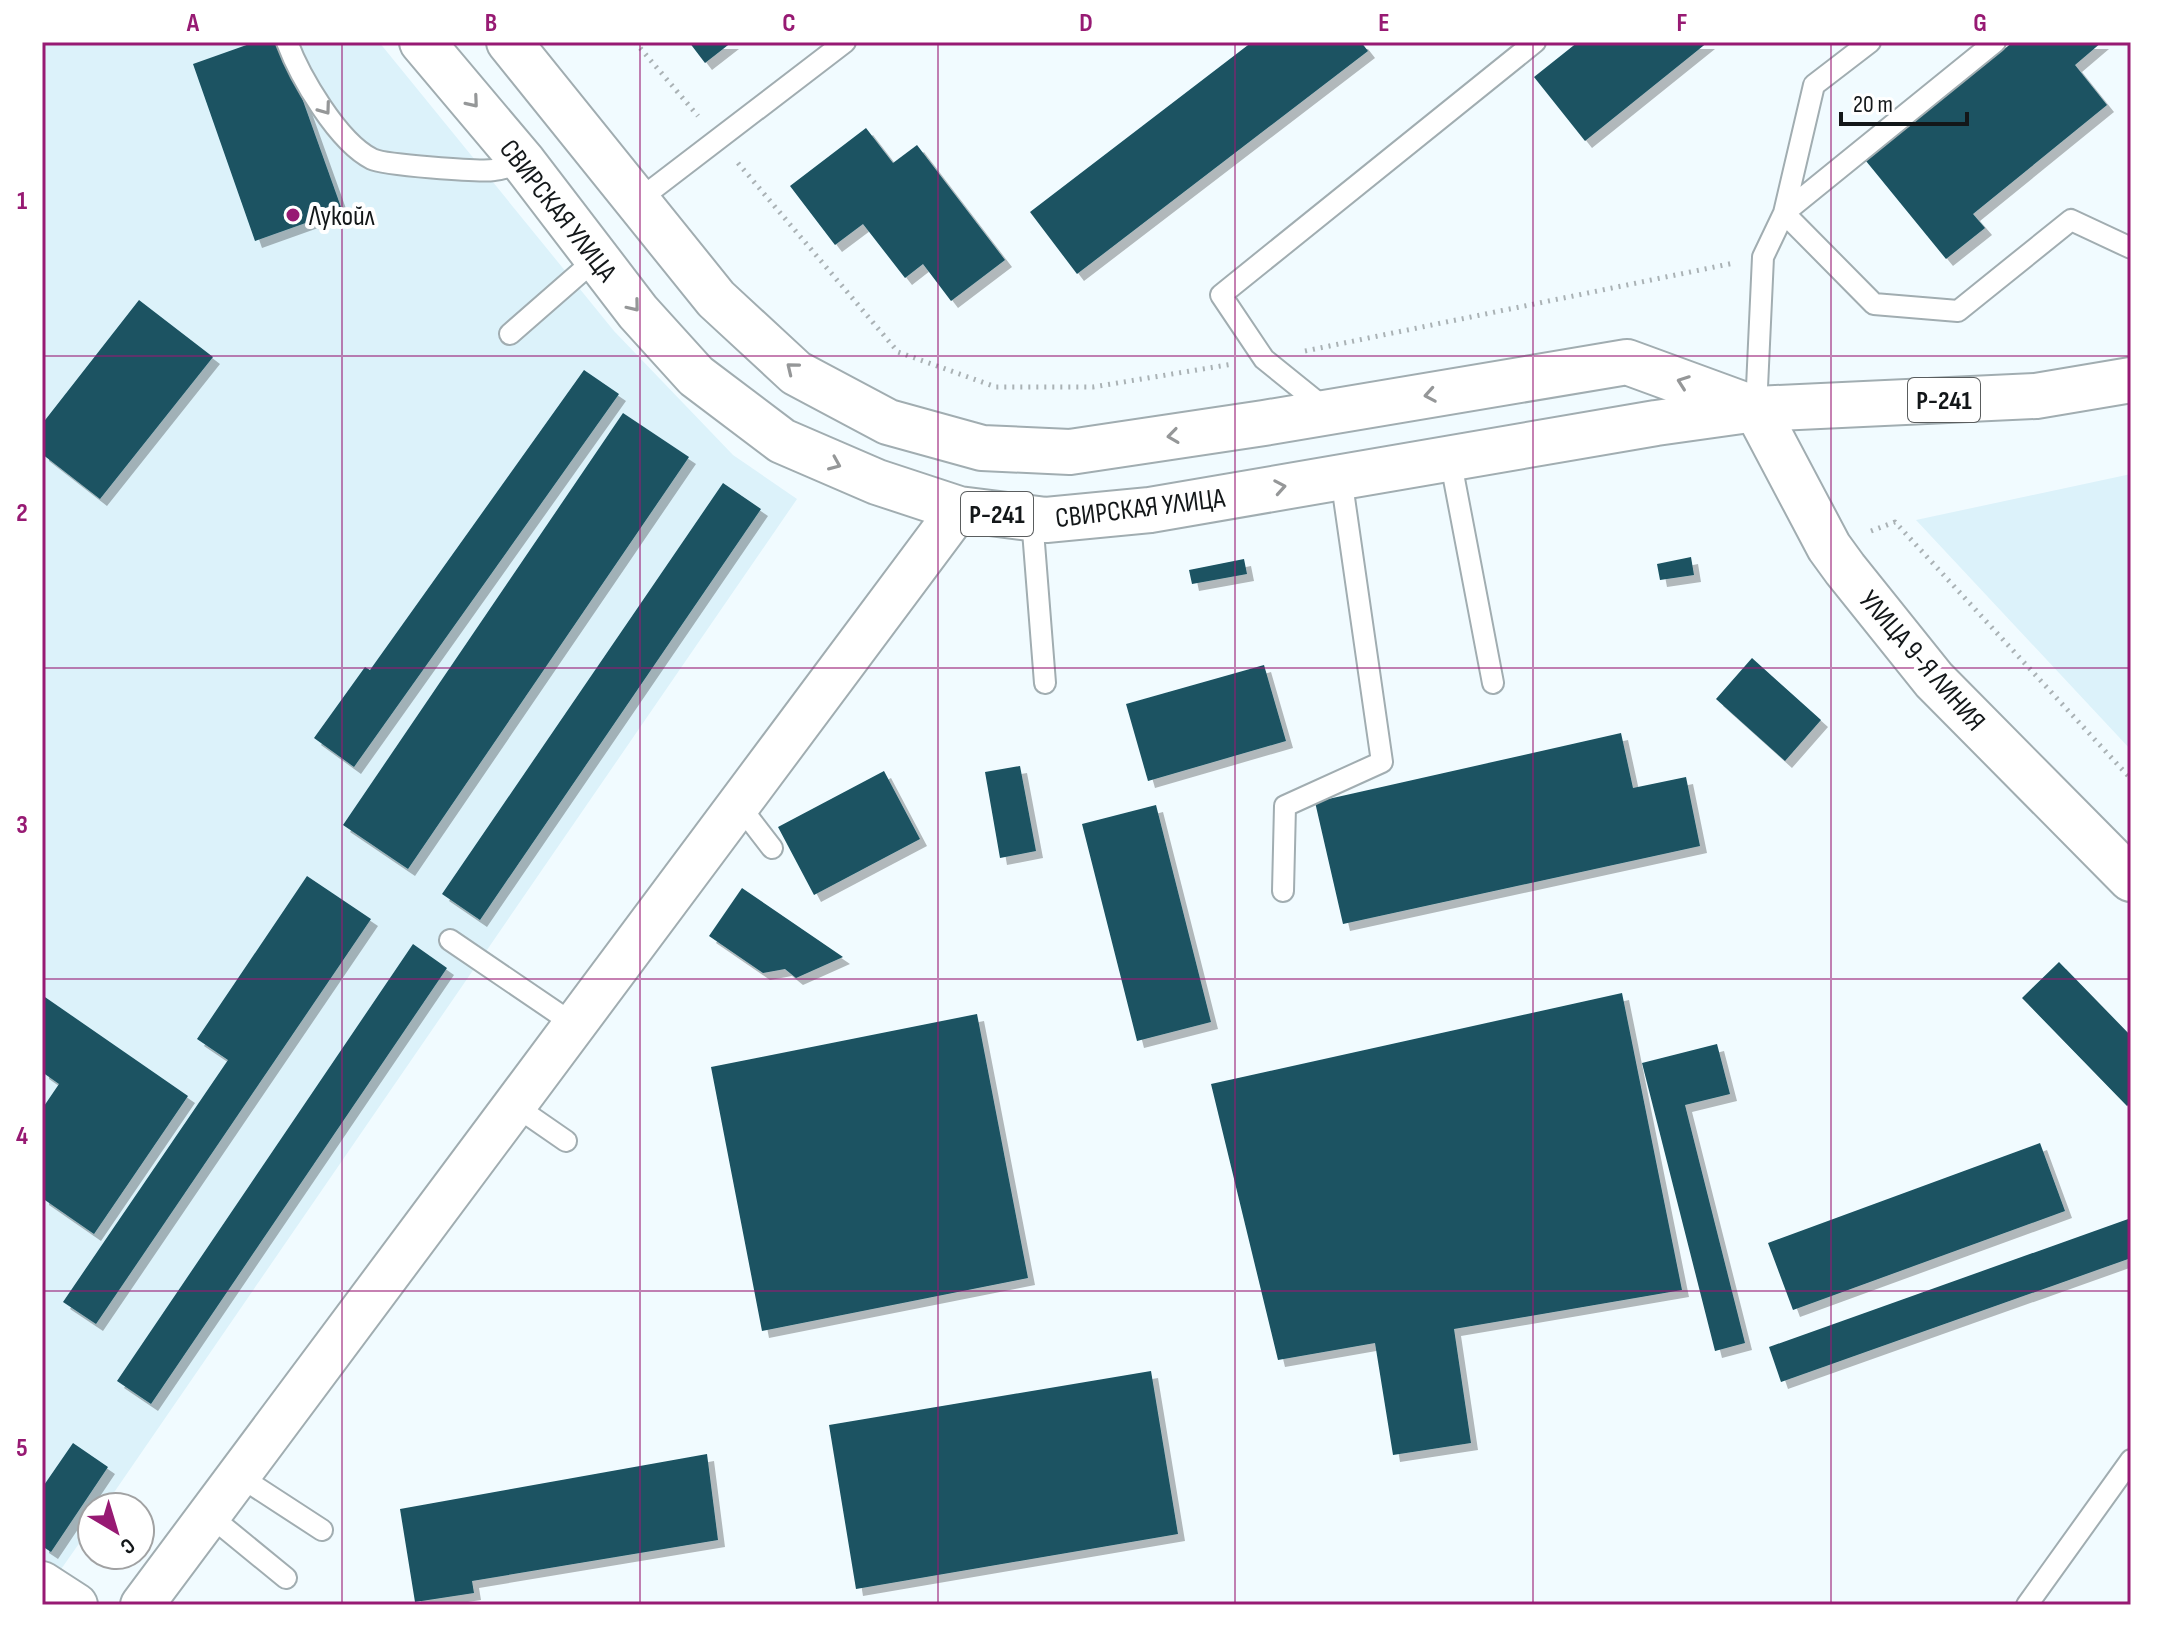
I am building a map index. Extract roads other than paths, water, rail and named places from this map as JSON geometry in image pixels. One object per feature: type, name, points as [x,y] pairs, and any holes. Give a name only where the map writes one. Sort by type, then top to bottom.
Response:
[{"type":"main road","name":"СВИРСКАЯ УЛИЦА","points":[[422,42],[524,163],[638,312],[696,376],[782,441],[877,482],[959,509],[1046,520],[1150,510],[1756,409],[2036,396],[2131,380]]},
{"type":"main road","name":"СВИРСКАЯ УЛИЦА","points":[[509,42],[716,299],[796,373],[888,422],[982,448],[1070,452],[1627,362],[1756,409]]},
{"type":"main road","name":"УЛИЦА 9-Я ЛИНИЯ","points":[[1756,409],[1829,547],[1934,680],[2131,879]]},
{"type":"street","points":[[142,1605],[959,509]]},
{"type":"street","points":[[42,1583],[76,1605]]},
{"type":"lane","points":[[287,42],[298,70],[324,108],[351,144],[374,161],[493,171],[524,163]]},
{"type":"lane","points":[[636,202],[845,42]]},
{"type":"lane","points":[[1328,412],[1264,359],[1221,295],[1535,42]]},
{"type":"lane","points":[[1756,409],[1763,257],[1784,213],[1814,85],[1870,42]]},
{"type":"lane","points":[[1784,213],[1995,42]]},
{"type":"lane","points":[[1784,213],[1874,304],[1958,311],[2071,220],[2131,248]]},
{"type":"lane","points":[[510,334],[597,258]]},
{"type":"lane","points":[[1450,458],[1493,683]]},
{"type":"lane","points":[[1283,891],[1285,806],[1382,762],[1341,477]]},
{"type":"lane","points":[[1032,518],[1045,683]]},
{"type":"lane","points":[[738,804],[772,848]]},
{"type":"lane","points":[[450,940],[575,1025]]},
{"type":"lane","points":[[514,1105],[566,1141]]},
{"type":"lane","points":[[2027,1605],[2131,1460]]},
{"type":"lane","points":[[239,1476],[322,1530]]},
{"type":"lane","points":[[209,1515],[286,1578]]},
{"type":"place","name":"Лукойл","points":[[293,215]]}]
